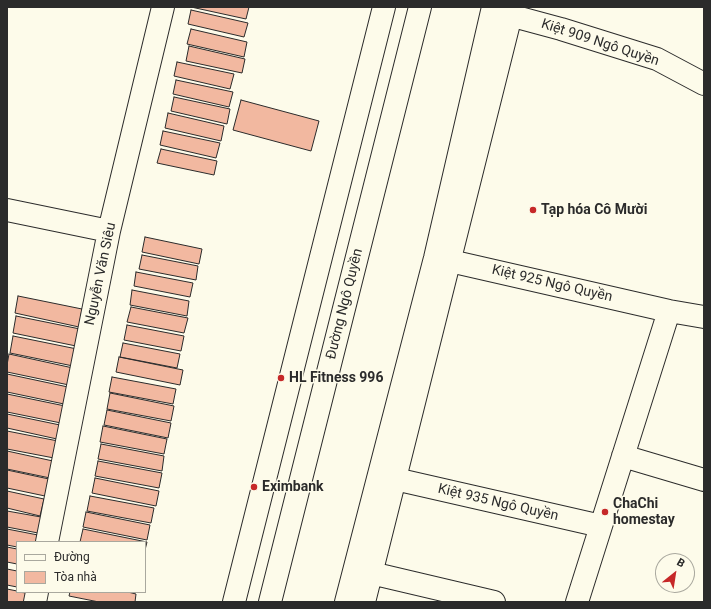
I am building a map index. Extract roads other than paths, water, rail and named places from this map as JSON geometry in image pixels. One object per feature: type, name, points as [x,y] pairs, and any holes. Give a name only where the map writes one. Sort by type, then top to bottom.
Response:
[{"type":"main road","name":"Nguyễn Văn Siêu","points":[[47,541],[109,231],[163,7]]},
{"type":"main road","points":[[234,602],[384,7]]},
{"type":"main road","name":"Đường Ngô Quyền","points":[[270,602],[420,7]]},
{"type":"main road","points":[[364,602],[395,479],[443,260],[503,10]]},
{"type":"main road","name":"Kiệt 909 Ngô Quyền","points":[[503,10],[657,59],[704,84]]},
{"type":"main road","points":[[7,210],[109,231]]},
{"type":"main road","points":[[346,602],[443,260]]},
{"type":"main road","name":"Kiệt 925 Ngô Quyền","points":[[443,260],[669,311],[704,317]]},
{"type":"main road","points":[[577,602],[669,311]]},
{"type":"main road","points":[[623,456],[704,480]]},
{"type":"main road","name":"Kiệt 935 Ngô Quyền","points":[[395,479],[601,526]]},
{"type":"main road","points":[[371,573],[494,602]]},
{"type":"place","name":"Tạp hóa Cô Mười","points":[[533,210]]},
{"type":"place","name":"HL Fitness 996","points":[[281,378]]},
{"type":"place","name":"Eximbank","points":[[254,487]]},
{"type":"place","name":"ChaChi homestay","points":[[605,512]]}]
